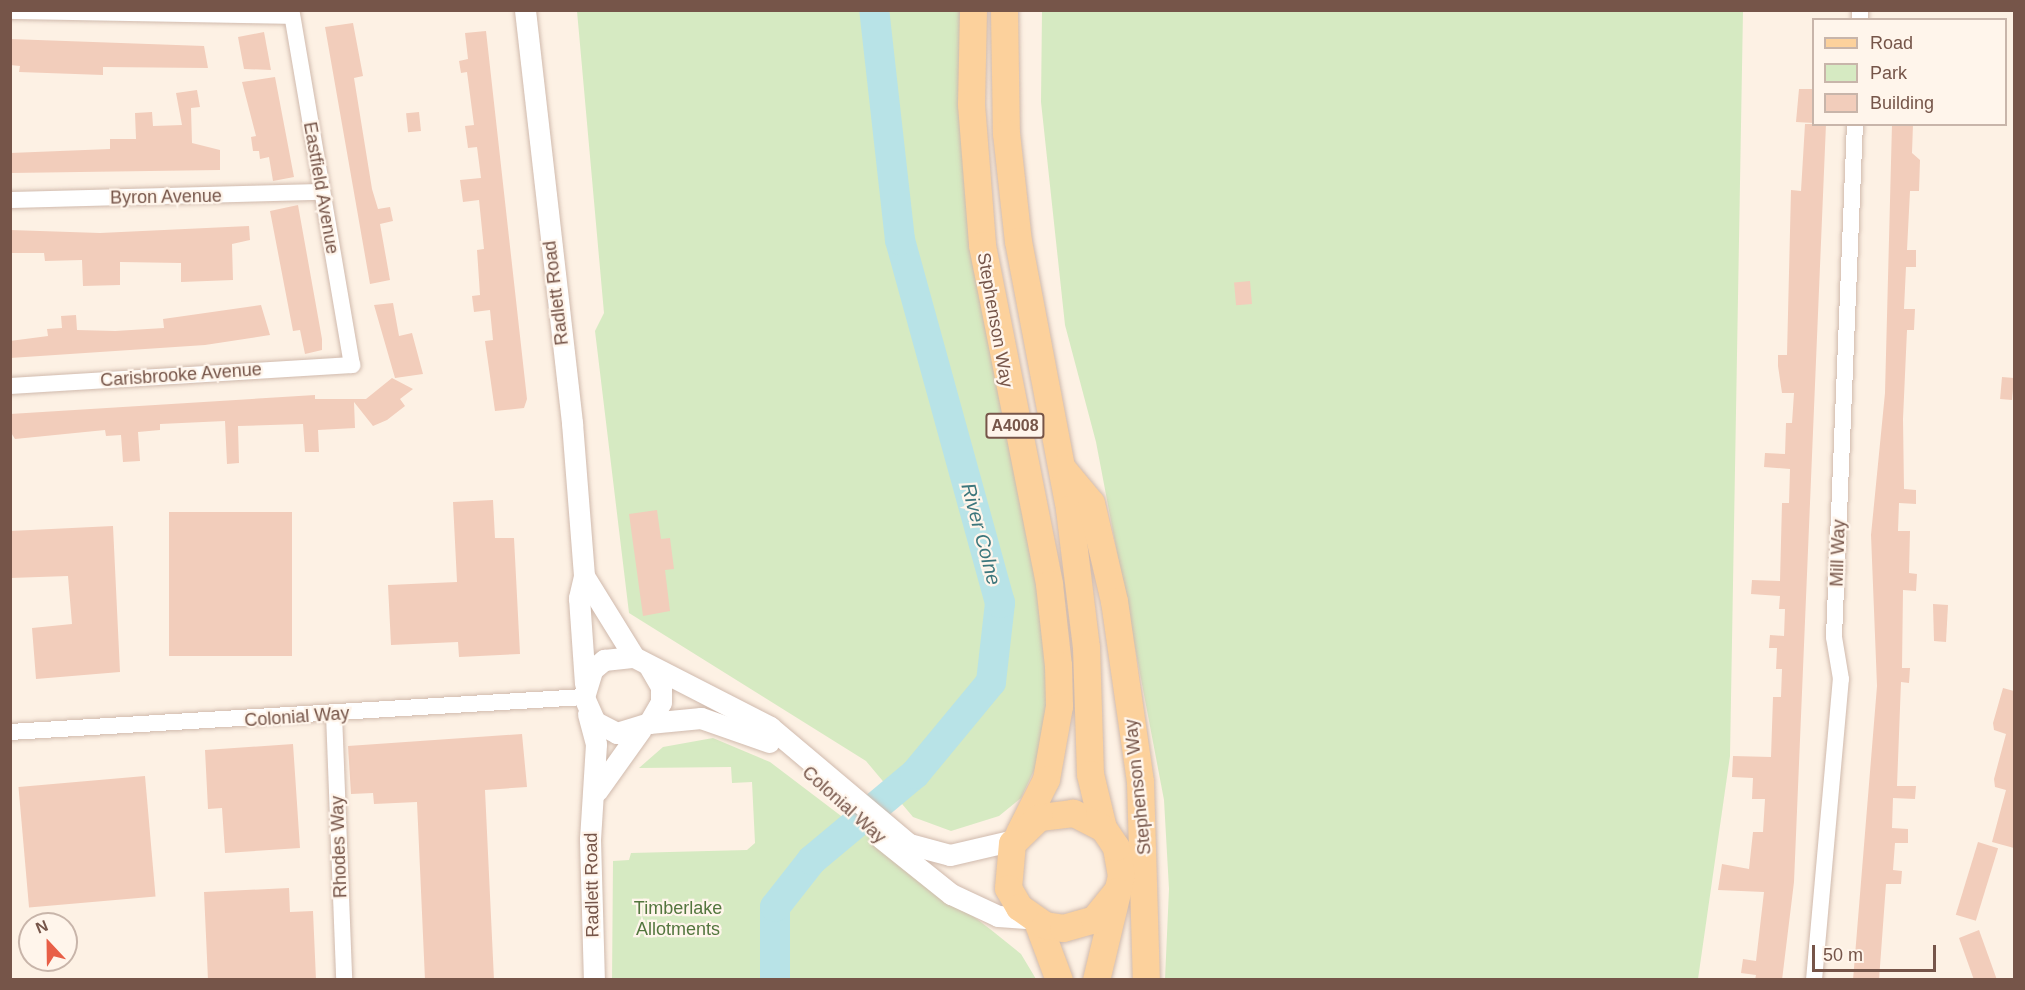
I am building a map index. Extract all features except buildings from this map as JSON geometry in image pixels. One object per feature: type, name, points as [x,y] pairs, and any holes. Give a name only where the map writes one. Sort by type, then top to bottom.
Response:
[{"type":"main road","name":"Stephenson Way","points":[[974,10],[971,104],[982,245],[1049,585],[1058,665],[1059,706],[1046,779],[1017,836]]},
{"type":"main road","name":"Stephenson Way","points":[[1004,10],[1006,133],[1018,241],[1060,465],[1086,647],[1090,774],[1103,828]]},
{"type":"main road","name":"Stephenson Way","points":[[1060,465],[1091,503],[1114,601],[1141,794],[1146,980]]},
{"type":"main road","points":[[1059,980],[1033,919],[1008,888],[1007,857],[1017,836],[1057,813],[1087,817],[1103,828],[1121,860],[1117,891],[1096,980]]},
{"type":"main road","points":[[1033,919],[1063,928],[1080,926],[1109,906],[1117,891]]},
{"type":"street","name":"Radlett Road","points":[[525,10],[584,576],[579,598],[586,698],[596,744],[591,773],[597,790],[590,839],[594,980]]},
{"type":"street","points":[[10,11],[291,13]]},
{"type":"street","name":"Eastfield Avenue","points":[[291,13],[352,365]]},
{"type":"street","name":"Mill Way","points":[[1814,980],[1827,800],[1839,737],[1841,668],[1834,638],[1855,126]]},
{"type":"street","name":"Byron Avenue","points":[[10,200],[322,192]]},
{"type":"street","name":"Carisbrooke Avenue","points":[[10,386],[352,365]]},
{"type":"street","name":"Radlett Road","points":[[584,576],[642,662]]},
{"type":"street","points":[[604,660],[642,662],[661,687],[661,702],[645,726],[611,731],[586,698],[604,660]]},
{"type":"street","name":"Colonial Way","points":[[642,662],[770,727],[951,894],[998,916],[1033,919]]},
{"type":"street","name":"Colonial Way","points":[[10,732],[586,698]]},
{"type":"street","name":"Rhodes Way","points":[[334,714],[344,980]]},
{"type":"street","name":"Colonial Way","points":[[645,726],[701,718],[749,731],[827,781]]},
{"type":"street","name":"Radlett Road","points":[[597,790],[645,726]]},
{"type":"street","name":"Colonial Way","points":[[893,841],[950,855],[1017,836]]},
{"type":"green space","points":[[577,11],[962,11],[1043,585],[1049,714],[1039,760],[1021,798],[999,816],[951,831],[913,817],[866,761],[629,613],[595,331],[604,313]]},
{"type":"green space","points":[[1042,11],[1743,11],[1730,756],[1698,979],[1165,979],[1169,889],[1164,800],[1096,442],[1065,325],[1041,102]]},
{"type":"green space","name":"Timberlake Allotments","points":[[713,738],[770,762],[1021,954],[1036,979],[612,980],[613,861],[629,860],[631,853],[747,850],[755,843],[752,782],[732,783],[731,767],[639,768],[663,747]]},
{"type":"waterway","name":"River Colne","points":[[775,980],[775,907],[812,860],[915,774],[991,682],[1000,603],[900,240],[874,10]]}]
